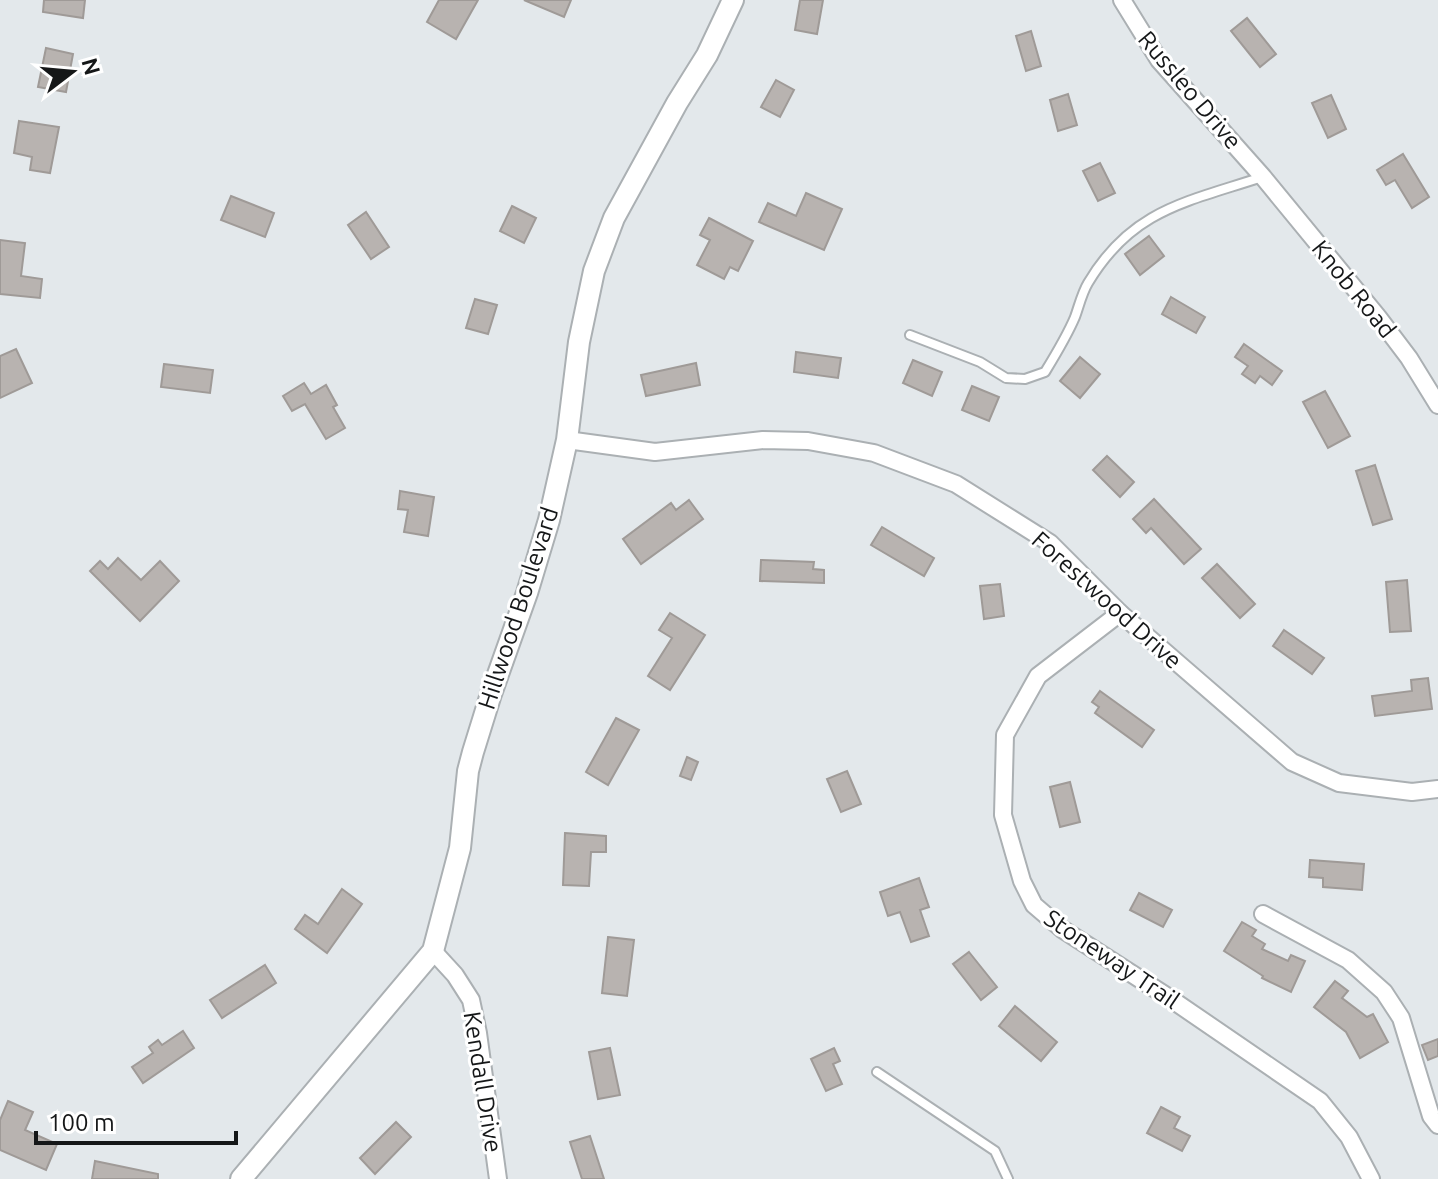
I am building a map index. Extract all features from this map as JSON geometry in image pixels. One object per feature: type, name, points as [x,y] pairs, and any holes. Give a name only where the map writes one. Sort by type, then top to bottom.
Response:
[{"type":"street","name":"Hillwood Boulevard","points":[[241,1179],[433,951],[460,848],[468,771],[491,694],[532,579],[567,440],[579,342],[594,271],[608,234],[677,103],[707,55],[733,0]]},
{"type":"street","name":"Russleo Drive","points":[[1122,0],[1159,60],[1263,177]]},
{"type":"street","name":"Knob Road","points":[[1263,177],[1378,317],[1409,358],[1438,405]]},
{"type":"street","name":"Forestwood Drive","points":[[567,440],[655,452],[763,440],[808,441],[874,453],[956,484],[1050,543],[1120,613],[1292,762],[1339,783],[1412,792],[1438,789]]},
{"type":"street","name":"Stoneway Trail","points":[[1120,613],[1038,676],[1005,735],[1003,815],[1022,881],[1034,905],[1062,929],[1320,1101],[1349,1137],[1371,1179]]},
{"type":"street","points":[[1263,914],[1348,960],[1384,992],[1401,1018],[1431,1116],[1438,1125]]},
{"type":"street","name":"Kendall Drive","points":[[433,951],[455,975],[471,1000],[498,1179]]},
{"type":"lane","points":[[910,335],[980,362],[1006,378],[1025,379],[1045,372],[1074,320],[1086,286],[1123,237],[1135,227],[1177,205],[1263,177]]},
{"type":"lane","points":[[877,1072],[995,1151],[1008,1179]]},
{"type":"building","points":[[44,0],[85,0],[83,18],[43,12]]},
{"type":"building","points":[[439,0],[478,0],[456,39],[427,22]]},
{"type":"building","points":[[524,0],[571,0],[564,17]]},
{"type":"building","points":[[800,0],[823,0],[817,34],[795,30]]},
{"type":"building","points":[[1247,18],[1276,54],[1260,67],[1231,31]]},
{"type":"building","points":[[1031,31],[1041,66],[1026,71],[1016,36]]},
{"type":"building","points":[[46,48],[73,54],[66,92],[38,87]]},
{"type":"building","points":[[776,80],[794,90],[780,117],[761,107]]},
{"type":"building","points":[[1068,94],[1077,125],[1058,131],[1050,100]]},
{"type":"building","points":[[1331,95],[1346,129],[1328,138],[1312,103]]},
{"type":"building","points":[[19,121],[59,127],[50,173],[30,170],[32,157],[14,153]]},
{"type":"building","points":[[1403,154],[1429,197],[1412,208],[1395,180],[1386,185],[1377,170]]},
{"type":"building","points":[[1100,163],[1115,193],[1098,201],[1083,171]]},
{"type":"building","points":[[806,193],[842,209],[824,250],[759,222],[768,203],[796,216]]},
{"type":"building","points":[[231,196],[274,213],[265,237],[221,220]]},
{"type":"building","points":[[512,206],[536,218],[524,243],[500,231]]},
{"type":"building","points":[[366,212],[389,247],[371,259],[348,225]]},
{"type":"building","points":[[709,218],[753,241],[738,271],[730,267],[724,279],[697,265],[710,240],[700,235]]},
{"type":"building","points":[[1149,236],[1164,256],[1140,275],[1125,254]]},
{"type":"building","points":[[0,240],[25,243],[21,276],[42,279],[40,298],[0,294]]},
{"type":"building","points":[[1171,297],[1205,317],[1196,333],[1162,314]]},
{"type":"building","points":[[475,299],[497,305],[488,334],[466,328]]},
{"type":"building","points":[[1244,344],[1282,371],[1272,385],[1260,376],[1255,383],[1242,374],[1248,366],[1235,357]]},
{"type":"building","points":[[16,349],[32,383],[0,398],[0,356]]},
{"type":"building","points":[[796,352],[841,358],[838,378],[794,372]]},
{"type":"building","points":[[1080,357],[1100,374],[1080,398],[1060,381]]},
{"type":"building","points":[[913,360],[942,372],[932,396],[903,383]]},
{"type":"building","points":[[696,363],[700,385],[646,396],[641,375]]},
{"type":"building","points":[[164,364],[213,370],[210,393],[161,387]]},
{"type":"building","points":[[304,383],[311,394],[326,385],[337,405],[333,407],[345,428],[326,439],[305,404],[292,411],[283,396]]},
{"type":"building","points":[[972,386],[999,397],[989,421],[962,410]]},
{"type":"building","points":[[1325,391],[1350,436],[1328,448],[1303,402]]},
{"type":"building","points":[[1107,456],[1134,482],[1120,497],[1093,470]]},
{"type":"building","points":[[1375,465],[1392,519],[1373,525],[1356,471]]},
{"type":"building","points":[[400,491],[434,497],[428,536],[404,532],[408,510],[398,509]]},
{"type":"building","points":[[1154,499],[1201,549],[1184,564],[1151,528],[1146,533],[1133,519]]},
{"type":"building","points":[[689,500],[703,519],[641,564],[623,539],[671,503],[676,510]]},
{"type":"building","points":[[882,527],[934,558],[924,576],[871,545]]},
{"type":"building","points":[[118,558],[141,580],[160,561],[179,581],[140,621],[90,571],[100,561],[108,569]]},
{"type":"building","points":[[761,560],[814,562],[813,569],[824,570],[824,583],[760,581]]},
{"type":"building","points":[[1217,564],[1255,604],[1240,618],[1202,578]]},
{"type":"building","points":[[1407,580],[1411,631],[1390,632],[1386,582]]},
{"type":"building","points":[[1000,584],[1004,616],[984,619],[980,586]]},
{"type":"building","points":[[670,613],[705,635],[670,690],[648,676],[672,638],[659,630]]},
{"type":"building","points":[[1284,630],[1324,658],[1312,674],[1273,646]]},
{"type":"building","points":[[1428,678],[1432,709],[1375,716],[1372,696],[1412,691],[1411,680]]},
{"type":"building","points":[[1100,691],[1154,730],[1142,747],[1095,713],[1099,707],[1092,702]]},
{"type":"building","points":[[616,718],[639,730],[608,785],[586,772]]},
{"type":"building","points":[[687,757],[698,762],[691,780],[680,776]]},
{"type":"building","points":[[847,771],[861,804],[841,812],[827,779]]},
{"type":"building","points":[[1070,782],[1080,822],[1060,827],[1050,787]]},
{"type":"building","points":[[565,833],[606,836],[606,852],[591,852],[589,886],[563,885]]},
{"type":"building","points":[[1310,860],[1364,864],[1362,890],[1323,887],[1323,878],[1309,877]]},
{"type":"building","points":[[919,878],[929,907],[920,910],[929,936],[911,942],[900,912],[888,916],[880,892]]},
{"type":"building","points":[[342,889],[362,904],[327,953],[295,929],[305,915],[318,924]]},
{"type":"building","points":[[1139,893],[1172,910],[1163,927],[1130,910]]},
{"type":"building","points":[[1242,922],[1256,930],[1252,936],[1265,944],[1262,949],[1288,961],[1291,955],[1305,961],[1291,992],[1262,978],[1224,951]]},
{"type":"building","points":[[608,937],[634,940],[627,996],[602,993]]},
{"type":"building","points":[[969,952],[997,987],[981,1000],[953,964]]},
{"type":"building","points":[[265,965],[276,983],[222,1018],[210,1000]]},
{"type":"building","points":[[1335,981],[1348,991],[1342,998],[1367,1017],[1373,1014],[1388,1042],[1360,1058],[1346,1032],[1314,1007]]},
{"type":"building","points":[[1015,1006],[1057,1042],[1041,1061],[999,1026]]},
{"type":"building","points":[[183,1031],[194,1048],[143,1083],[132,1067],[153,1053],[149,1047],[158,1040],[162,1045]]},
{"type":"building","points":[[1438,1039],[1438,1056],[1428,1060],[1422,1045]]},
{"type":"building","points":[[610,1048],[620,1095],[598,1099],[589,1052]]},
{"type":"building","points":[[834,1048],[840,1061],[833,1064],[842,1084],[826,1091],[811,1059]]},
{"type":"building","points":[[8,1101],[33,1112],[25,1130],[57,1144],[46,1170],[0,1150],[0,1120]]},
{"type":"building","points":[[1161,1107],[1180,1117],[1174,1128],[1190,1136],[1182,1151],[1147,1133]]},
{"type":"building","points":[[396,1122],[411,1137],[375,1174],[360,1158]]},
{"type":"building","points":[[590,1136],[604,1179],[582,1179],[570,1142]]},
{"type":"building","points":[[95,1161],[158,1174],[158,1179],[92,1179]]}]
